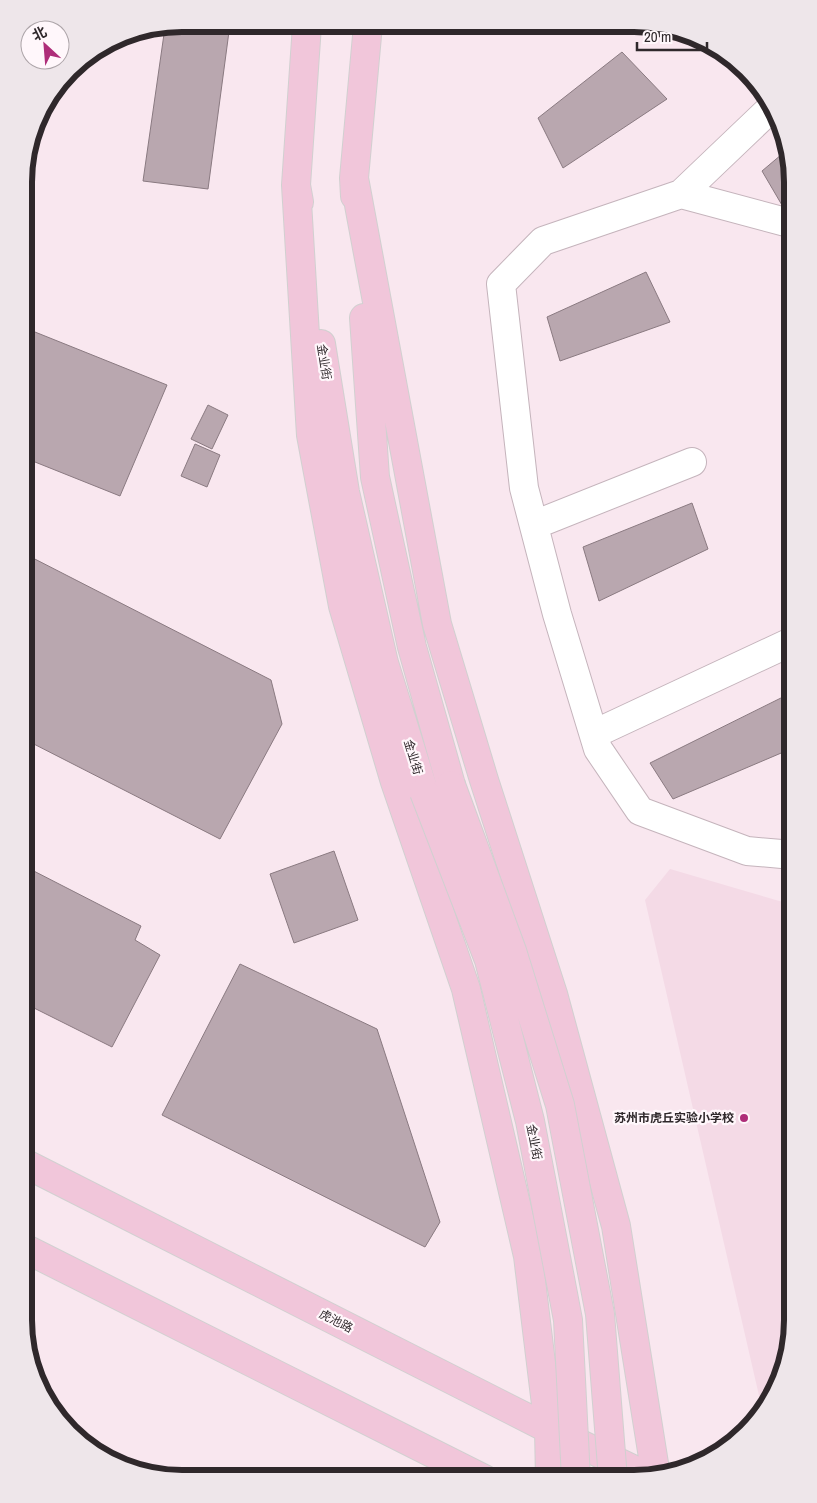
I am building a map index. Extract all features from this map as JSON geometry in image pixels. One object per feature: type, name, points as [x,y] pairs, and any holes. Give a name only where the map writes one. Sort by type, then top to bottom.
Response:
[{"type":"main road","name":"金业街","points":[[306,33],[296,185],[345,492],[384,663],[424,792],[489,960],[530,1121],[568,1320],[576,1470]]},
{"type":"main road","points":[[367,33],[354,178],[375,477],[412,647],[450,785],[512,951],[560,1105],[600,1314],[612,1470]]},
{"type":"main road","points":[[354,178],[437,624],[484,780],[553,994],[616,1226],[655,1469]]},
{"type":"main road","points":[[296,185],[311,435],[343,606],[395,782],[466,989],[528,1256],[549,1429],[550,1470]]},
{"type":"main road","name":"虎池路","points":[[32,1167],[549,1429],[634,1470]]},
{"type":"main road","points":[[32,1252],[466,1470]]},
{"type":"street","points":[[767,112],[681,194],[543,242],[502,284],[524,488],[558,614],[598,749],[640,811],[747,851],[784,854]]},
{"type":"street","points":[[681,194],[784,222]]},
{"type":"street","points":[[534,525],[692,462]]},
{"type":"street","points":[[594,734],[784,645]]},
{"type":"shaded area","name":"苏州市虎丘实验小学校","points":[[670,869],[784,902],[784,1330],[777,1368],[760,1401],[645,900]]},
{"type":"building","points":[[229,33],[208,189],[143,181],[164,34]]},
{"type":"building","points":[[622,52],[667,99],[563,168],[538,118]]},
{"type":"building","points":[[782,154],[784,209],[762,171]]},
{"type":"building","points":[[646,272],[670,322],[560,361],[547,317]]},
{"type":"building","points":[[32,331],[167,385],[120,496],[32,461]]},
{"type":"building","points":[[208,405],[228,415],[212,449],[191,439]]},
{"type":"building","points":[[195,444],[220,455],[207,487],[181,476]]},
{"type":"building","points":[[692,503],[708,549],[599,601],[583,547]]},
{"type":"building","points":[[32,558],[271,680],[282,724],[220,839],[32,743]]},
{"type":"building","points":[[784,696],[784,752],[673,799],[650,763]]},
{"type":"building","points":[[334,851],[358,920],[294,943],[270,874]]},
{"type":"building","points":[[32,870],[141,926],[135,940],[160,955],[112,1047],[32,1007]]},
{"type":"building","points":[[240,964],[377,1029],[440,1222],[425,1247],[162,1115]]},
{"type":"place","name":"苏州市虎丘实验小学校","points":[[744,1118]]}]
